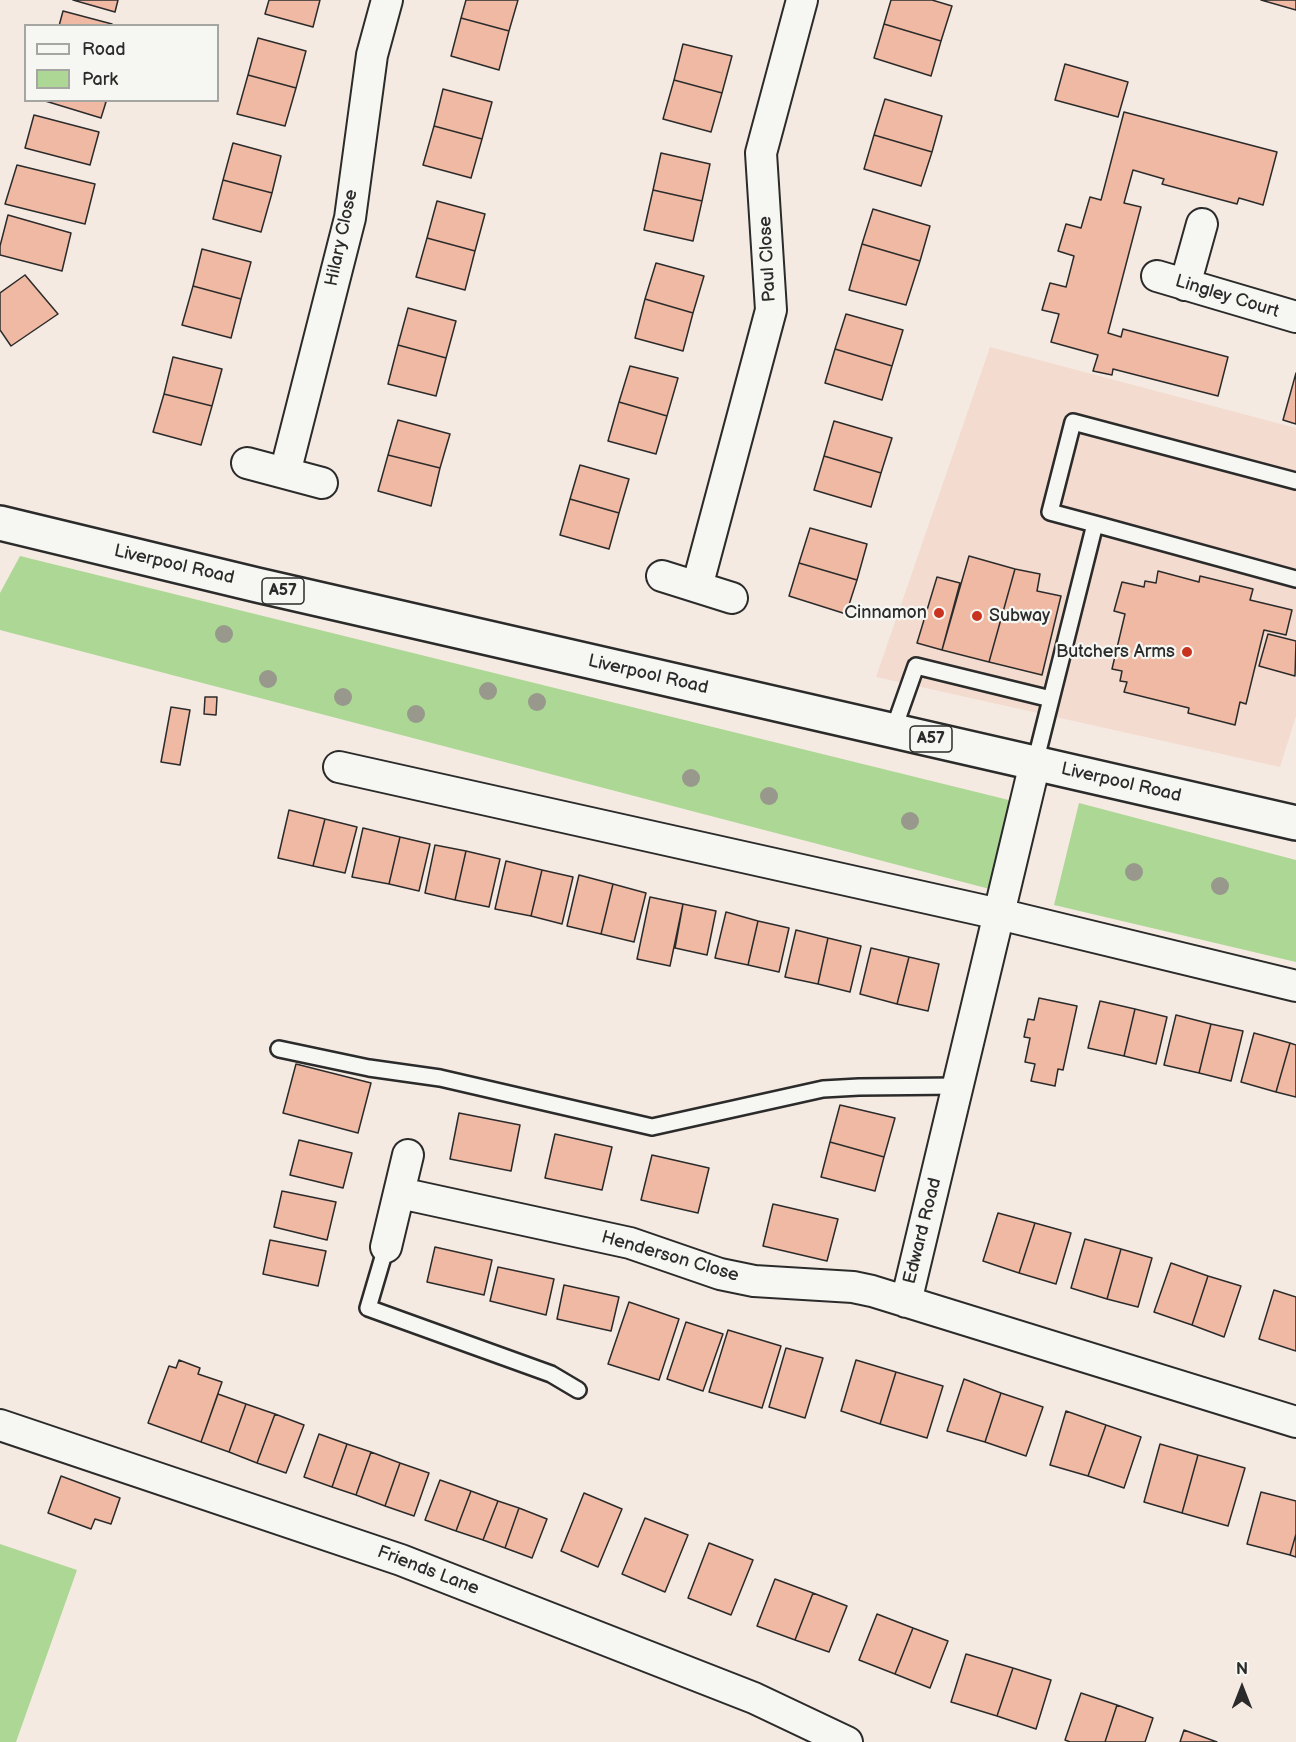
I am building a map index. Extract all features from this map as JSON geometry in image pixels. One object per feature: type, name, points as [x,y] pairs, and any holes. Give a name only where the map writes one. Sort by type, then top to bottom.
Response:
[{"type":"highway","name":"Liverpool Road","points":[[0,523],[1296,823]]},
{"type":"street","name":"Hilary Close","points":[[285,473],[350,218],[372,54],[387,0]]},
{"type":"street","name":"Paul Close","points":[[697,587],[771,310],[761,153],[802,0]]},
{"type":"street","points":[[1185,285],[1202,224]]},
{"type":"street","name":"Lingley Court","points":[[1157,276],[1296,317]]},
{"type":"street","points":[[247,463],[322,483]]},
{"type":"street","points":[[662,576],[732,598]]},
{"type":"street","name":"Edward Road","points":[[1035,763],[906,1302],[1296,1422]]},
{"type":"street","points":[[339,767],[999,914],[1296,986]]},
{"type":"street","points":[[387,1247],[408,1155]]},
{"type":"street","name":"Henderson Close","points":[[400,1193],[630,1243],[720,1274],[788,1285],[853,1287],[906,1302]]},
{"type":"street","name":"Friends Lane","points":[[0,1425],[401,1560],[754,1698],[847,1742]]},
{"type":"lane","points":[[1296,481],[1073,422],[1050,512],[1296,579]]},
{"type":"lane","points":[[1035,763],[1095,524]]},
{"type":"lane","points":[[893,731],[916,666],[1051,699]]},
{"type":"lane","points":[[279,1049],[369,1068],[440,1078],[652,1126],[823,1089],[958,1086]]},
{"type":"lane","points":[[387,1247],[368,1308],[551,1374],[578,1390]]},
{"type":"shaded area","points":[[990,347],[1296,428],[1296,716],[1280,767],[876,677]]},
{"type":"green space","points":[[20,556],[1033,806],[1005,893],[0,630],[0,593]]},
{"type":"green space","points":[[1079,803],[1296,860],[1296,962],[1054,905]]},
{"type":"green space","points":[[0,1544],[77,1570],[16,1742],[0,1742]]},
{"type":"building","points":[[73,0],[118,0],[115,12]]},
{"type":"building","points":[[269,0],[320,0],[313,27],[265,14]]},
{"type":"building","points":[[466,0],[518,0],[509,31],[461,18]]},
{"type":"building","points":[[891,0],[932,0],[952,6],[941,41],[884,24]]},
{"type":"building","points":[[1261,0],[1296,0],[1296,10]]},
{"type":"building","points":[[63,11],[112,24],[60,24]]},
{"type":"building","points":[[461,18],[509,31],[499,70],[451,56]]},
{"type":"building","points":[[884,24],[941,41],[931,76],[874,58]]},
{"type":"building","points":[[258,38],[306,51],[296,88],[248,75]]},
{"type":"building","points":[[683,44],[732,56],[722,93],[674,80]]},
{"type":"building","points":[[1065,64],[1128,82],[1118,117],[1055,100]]},
{"type":"building","points":[[248,75],[296,88],[285,126],[237,114]]},
{"type":"building","points":[[674,80],[722,93],[711,132],[663,119]]},
{"type":"building","points":[[443,89],[492,102],[482,139],[434,126]]},
{"type":"building","points":[[885,99],[942,116],[932,152],[874,135]]},
{"type":"building","points":[[49,102],[106,102],[101,118]]},
{"type":"building","points":[[1124,112],[1277,152],[1263,205],[1239,198],[1237,204],[1162,184],[1164,179],[1133,170],[1124,203],[1141,207],[1108,333],[1121,337],[1123,329],[1228,357],[1218,396],[1113,369],[1112,375],[1093,371],[1098,355],[1051,342],[1059,314],[1042,310],[1050,283],[1066,287],[1074,256],[1058,251],[1066,224],[1081,228],[1090,197],[1101,200]]},
{"type":"building","points":[[34,115],[99,132],[90,165],[25,148]]},
{"type":"building","points":[[434,126],[482,139],[471,178],[423,165]]},
{"type":"building","points":[[874,135],[932,152],[921,186],[864,169]]},
{"type":"building","points":[[233,143],[281,156],[272,193],[223,180]]},
{"type":"building","points":[[661,153],[710,164],[702,201],[653,190]]},
{"type":"building","points":[[17,165],[95,184],[85,224],[5,204]]},
{"type":"building","points":[[223,180],[272,193],[261,232],[213,219]]},
{"type":"building","points":[[653,190],[702,201],[693,241],[644,230]]},
{"type":"building","points":[[437,201],[485,214],[475,251],[427,238]]},
{"type":"building","points":[[873,209],[930,226],[920,261],[862,244]]},
{"type":"building","points":[[8,215],[71,233],[62,271],[0,255]]},
{"type":"building","points":[[427,238],[475,251],[465,290],[416,277]]},
{"type":"building","points":[[862,244],[920,261],[906,305],[849,290]]},
{"type":"building","points":[[202,249],[251,262],[241,299],[193,286]]},
{"type":"building","points":[[656,263],[704,276],[693,313],[645,299]]},
{"type":"building","points":[[25,275],[58,314],[11,346],[0,330],[0,293]]},
{"type":"building","points":[[193,286],[241,299],[231,338],[182,325]]},
{"type":"building","points":[[645,299],[693,313],[683,351],[635,338]]},
{"type":"building","points":[[408,308],[456,321],[446,358],[398,345]]},
{"type":"building","points":[[846,314],[903,330],[892,366],[835,349]]},
{"type":"building","points":[[398,345],[446,358],[436,396],[388,384]]},
{"type":"building","points":[[835,349],[892,366],[882,400],[825,383]]},
{"type":"building","points":[[173,357],[222,369],[212,406],[164,394]]},
{"type":"building","points":[[630,366],[678,378],[667,416],[619,402]]},
{"type":"building","points":[[1296,373],[1296,424],[1283,420]]},
{"type":"building","points":[[164,394],[212,406],[201,445],[153,432]]},
{"type":"building","points":[[619,402],[667,416],[656,454],[608,441]]},
{"type":"building","points":[[398,420],[450,434],[440,468],[388,455]]},
{"type":"building","points":[[834,421],[892,438],[881,473],[824,456]]},
{"type":"building","points":[[388,455],[440,468],[431,506],[378,491]]},
{"type":"building","points":[[824,456],[881,473],[871,507],[814,490]]},
{"type":"building","points":[[580,465],[629,479],[619,513],[570,499]]},
{"type":"building","points":[[570,499],[619,513],[609,549],[560,535]]},
{"type":"building","points":[[810,528],[867,544],[857,580],[799,563]]},
{"type":"building","name":"Subway","points":[[969,556],[1015,569],[989,662],[942,650]]},
{"type":"building","points":[[799,563],[857,580],[846,614],[789,596]]},
{"type":"building","points":[[1015,569],[1040,574],[1037,591],[1061,596],[1042,675],[989,662]]},
{"type":"building","name":"Butchers Arms","points":[[1158,571],[1199,582],[1200,576],[1253,589],[1250,600],[1292,610],[1286,635],[1264,630],[1246,704],[1240,702],[1235,725],[1188,713],[1189,708],[1124,692],[1127,682],[1120,681],[1122,671],[1112,669],[1125,614],[1114,611],[1122,582],[1144,587],[1145,581],[1156,583]]},
{"type":"building","name":"Cinnamon","points":[[937,577],[960,583],[942,650],[917,643]]},
{"type":"building","points":[[1268,634],[1296,641],[1295,676],[1259,666]]},
{"type":"building","points":[[205,697],[217,697],[216,715],[204,714]]},
{"type":"building","points":[[171,707],[190,710],[180,765],[161,762]]},
{"type":"building","points":[[289,810],[325,819],[313,866],[278,858]]},
{"type":"building","points":[[325,819],[357,827],[345,873],[313,866]]},
{"type":"building","points":[[363,828],[400,837],[389,884],[352,877]]},
{"type":"building","points":[[400,837],[430,844],[419,891],[389,884]]},
{"type":"building","points":[[435,845],[466,851],[455,900],[425,893]]},
{"type":"building","points":[[466,851],[500,859],[489,907],[455,900]]},
{"type":"building","points":[[506,861],[542,870],[531,916],[495,909]]},
{"type":"building","points":[[542,870],[573,877],[562,924],[531,916]]},
{"type":"building","points":[[579,875],[613,884],[601,934],[567,926]]},
{"type":"building","points":[[613,884],[646,893],[634,942],[601,934]]},
{"type":"building","points":[[650,897],[683,904],[670,966],[637,959]]},
{"type":"building","points":[[683,904],[716,911],[707,955],[675,948]]},
{"type":"building","points":[[726,912],[758,921],[748,965],[715,958]]},
{"type":"building","points":[[758,921],[789,928],[779,972],[748,965]]},
{"type":"building","points":[[796,930],[828,938],[818,984],[785,977]]},
{"type":"building","points":[[828,938],[861,946],[850,992],[818,984]]},
{"type":"building","points":[[871,948],[909,957],[897,1004],[860,994]]},
{"type":"building","points":[[909,957],[939,964],[928,1011],[897,1004]]},
{"type":"building","points":[[1039,998],[1077,1006],[1063,1070],[1058,1069],[1055,1086],[1031,1081],[1035,1064],[1025,1062],[1030,1038],[1024,1037],[1028,1019],[1034,1020]]},
{"type":"building","points":[[1100,1001],[1135,1009],[1124,1056],[1088,1048]]},
{"type":"building","points":[[1135,1009],[1167,1017],[1156,1064],[1124,1056]]},
{"type":"building","points":[[1176,1015],[1211,1024],[1199,1073],[1164,1065]]},
{"type":"building","points":[[1211,1024],[1243,1031],[1231,1081],[1199,1073]]},
{"type":"building","points":[[1254,1033],[1290,1043],[1276,1092],[1241,1082]]},
{"type":"building","points":[[1290,1043],[1296,1045],[1296,1097],[1276,1092]]},
{"type":"building","points":[[296,1064],[371,1083],[358,1133],[283,1113]]},
{"type":"building","points":[[840,1105],[895,1118],[884,1157],[830,1142]]},
{"type":"building","points":[[459,1113],[520,1125],[511,1171],[450,1159]]},
{"type":"building","points":[[555,1134],[612,1147],[602,1190],[545,1178]]},
{"type":"building","points":[[299,1140],[352,1153],[343,1188],[290,1175]]},
{"type":"building","points":[[830,1142],[884,1157],[875,1191],[821,1177]]},
{"type":"building","points":[[652,1155],[709,1168],[698,1213],[641,1200]]},
{"type":"building","points":[[282,1191],[336,1202],[327,1240],[274,1227]]},
{"type":"building","points":[[773,1204],[838,1219],[827,1261],[763,1246]]},
{"type":"building","points":[[998,1213],[1035,1223],[1019,1273],[983,1261]]},
{"type":"building","points":[[1035,1223],[1071,1233],[1056,1284],[1019,1273]]},
{"type":"building","points":[[1085,1239],[1121,1249],[1107,1299],[1071,1288]]},
{"type":"building","points":[[270,1240],[326,1251],[318,1286],[263,1274]]},
{"type":"building","points":[[435,1247],[492,1260],[484,1295],[427,1282]]},
{"type":"building","points":[[1121,1249],[1152,1258],[1138,1307],[1107,1299]]},
{"type":"building","points":[[1171,1263],[1208,1276],[1192,1325],[1154,1312]]},
{"type":"building","points":[[498,1267],[554,1279],[546,1315],[490,1301]]},
{"type":"building","points":[[1208,1276],[1241,1286],[1224,1337],[1192,1325]]},
{"type":"building","points":[[564,1285],[619,1297],[611,1331],[557,1319]]},
{"type":"building","points":[[1274,1290],[1296,1297],[1296,1351],[1259,1339]]},
{"type":"building","points":[[629,1302],[679,1319],[659,1380],[608,1364]]},
{"type":"building","points":[[686,1322],[723,1334],[703,1391],[667,1379]]},
{"type":"building","points":[[728,1330],[781,1346],[762,1408],[709,1392]]},
{"type":"building","points":[[786,1348],[823,1358],[805,1418],[769,1407]]},
{"type":"building","points":[[179,1360],[200,1368],[198,1374],[222,1382],[201,1442],[148,1423],[169,1366],[176,1368]]},
{"type":"building","points":[[856,1360],[896,1372],[880,1424],[841,1411]]},
{"type":"building","points":[[896,1372],[943,1386],[927,1438],[880,1424]]},
{"type":"building","points":[[964,1379],[1001,1393],[985,1442],[947,1431]]},
{"type":"building","points":[[1001,1393],[1043,1407],[1026,1456],[985,1442]]},
{"type":"building","points":[[218,1394],[246,1404],[229,1452],[201,1442]]},
{"type":"building","points":[[246,1404],[275,1414],[257,1463],[229,1452]]},
{"type":"building","points":[[1066,1411],[1106,1425],[1088,1476],[1050,1465]]},
{"type":"building","points":[[275,1414],[304,1425],[286,1473],[257,1463]]},
{"type":"building","points":[[1106,1425],[1141,1437],[1124,1488],[1088,1476]]},
{"type":"building","points":[[319,1434],[347,1444],[332,1487],[304,1477]]},
{"type":"building","points":[[347,1444],[371,1452],[356,1495],[332,1487]]},
{"type":"building","points":[[1160,1444],[1198,1455],[1182,1513],[1144,1502]]},
{"type":"building","points":[[371,1452],[400,1463],[385,1506],[356,1495]]},
{"type":"building","points":[[1198,1455],[1245,1468],[1228,1526],[1182,1513]]},
{"type":"building","points":[[400,1463],[429,1473],[414,1516],[385,1506]]},
{"type":"building","points":[[61,1476],[120,1498],[111,1524],[95,1519],[91,1529],[48,1513]]},
{"type":"building","points":[[440,1480],[471,1491],[456,1531],[425,1520]]},
{"type":"building","points":[[471,1491],[498,1501],[483,1540],[456,1531]]},
{"type":"building","points":[[1261,1492],[1296,1501],[1296,1534],[1290,1555],[1247,1544]]},
{"type":"building","points":[[584,1493],[622,1509],[598,1567],[561,1551]]},
{"type":"building","points":[[498,1501],[519,1508],[505,1548],[483,1540]]},
{"type":"building","points":[[519,1508],[547,1519],[532,1558],[505,1548]]},
{"type":"building","points":[[645,1518],[688,1535],[665,1592],[622,1574]]},
{"type":"building","points":[[1296,1534],[1296,1557],[1290,1555]]},
{"type":"building","points":[[709,1543],[753,1560],[731,1615],[688,1598]]},
{"type":"building","points":[[775,1579],[813,1593],[795,1640],[757,1626]]},
{"type":"building","points":[[813,1593],[847,1606],[829,1652],[795,1640]]},
{"type":"building","points":[[877,1614],[913,1628],[895,1674],[859,1660]]},
{"type":"building","points":[[913,1628],[948,1641],[930,1688],[895,1674]]},
{"type":"building","points":[[966,1654],[1013,1668],[997,1716],[951,1702]]},
{"type":"building","points":[[1013,1668],[1051,1680],[1036,1729],[997,1716]]},
{"type":"building","points":[[1081,1693],[1117,1705],[1105,1742],[1065,1740]]},
{"type":"building","points":[[1117,1705],[1153,1718],[1145,1742],[1105,1742]]},
{"type":"building","points":[[1184,1730],[1217,1742],[1180,1742]]},
{"type":"place","name":"Cinnamon","points":[[939,613]]},
{"type":"place","name":"Subway","points":[[977,616]]},
{"type":"place","name":"Butchers Arms","points":[[1187,652]]}]
